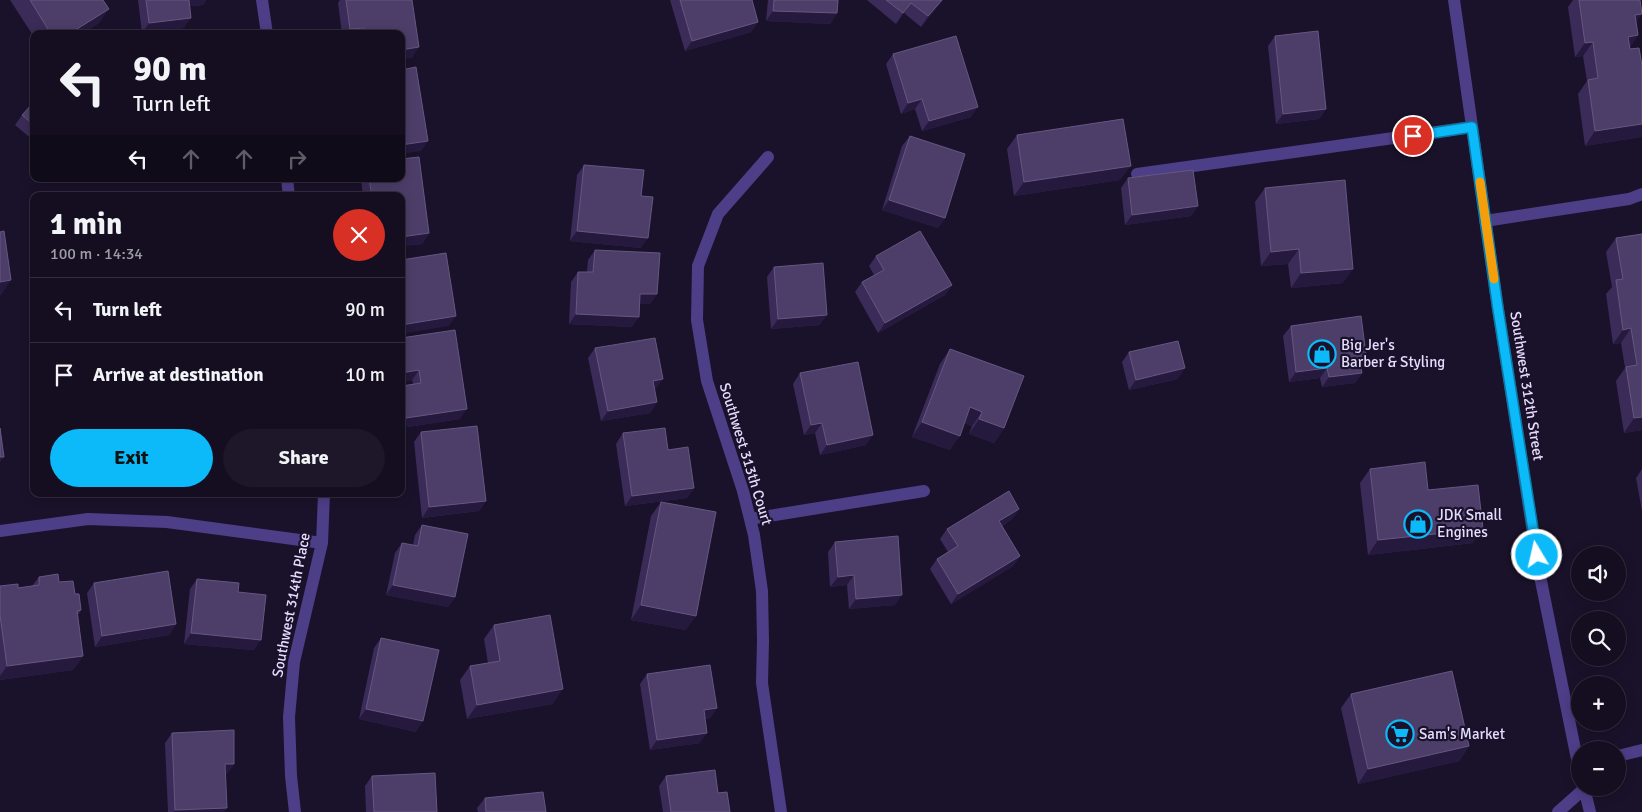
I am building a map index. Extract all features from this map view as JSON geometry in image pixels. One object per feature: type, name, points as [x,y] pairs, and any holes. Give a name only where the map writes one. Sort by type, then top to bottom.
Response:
[{"type":"street","points":[[262,0],[266,30]]},
{"type":"street","name":"Southwest 312th Street","points":[[1454,0],[1485,221],[1539,571],[1573,741]]},
{"type":"street","points":[[1138,174],[1472,127]]},
{"type":"street","name":"Southwest 313th Court","points":[[768,157],[718,214],[698,266],[697,320],[706,381],[743,491],[754,536],[762,591],[762,683],[781,812]]},
{"type":"street","points":[[1485,221],[1629,199],[1642,194]]},
{"type":"street","points":[[750,519],[924,491]]},
{"type":"street","name":"Southwest 314th Place","points":[[295,812],[291,776],[289,717],[294,662],[322,543],[324,497]]},
{"type":"street","points":[[0,531],[88,519],[166,522],[322,543]]},
{"type":"street","points":[[1626,754],[1642,750]]},
{"type":"street","points":[[1558,812],[1575,796]]},
{"type":"street","points":[[1586,796],[1590,812]]},
{"type":"building","points":[[30,0],[103,0],[109,9],[75,30],[49,30]]},
{"type":"building","points":[[146,0],[189,0],[191,18],[149,23]]},
{"type":"building","points":[[346,0],[412,0],[419,47],[405,49],[405,30],[350,29]]},
{"type":"building","points":[[680,0],[752,0],[758,22],[692,41]]},
{"type":"building","points":[[774,0],[838,0],[837,13],[773,11]]},
{"type":"building","points":[[886,0],[942,0],[928,16],[911,3],[903,13]]},
{"type":"building","points":[[1579,0],[1640,0],[1642,14],[1635,15],[1638,35],[1628,37],[1630,49],[1639,48],[1642,65],[1642,124],[1595,131],[1588,80],[1598,78],[1593,42],[1585,43]]},
{"type":"building","points":[[1318,31],[1326,109],[1283,114],[1275,36]]},
{"type":"building","points":[[956,36],[978,107],[929,121],[922,99],[908,103],[893,54]]},
{"type":"building","points":[[416,67],[428,141],[405,144],[405,69]]},
{"type":"building","points":[[30,106],[30,122],[22,115]]},
{"type":"building","points":[[1123,119],[1131,166],[1024,182],[1017,135]]},
{"type":"building","points":[[910,136],[965,154],[945,218],[889,200]]},
{"type":"building","points":[[419,157],[429,233],[405,236],[405,192],[371,192],[370,182],[405,182],[405,159]]},
{"type":"building","points":[[584,165],[644,170],[641,196],[653,197],[648,238],[577,231]]},
{"type":"building","points":[[1193,170],[1198,206],[1132,215],[1128,178]]},
{"type":"building","points":[[1345,180],[1353,269],[1301,273],[1299,249],[1271,252],[1265,188]]},
{"type":"building","points":[[4,231],[11,280],[0,282],[0,232]]},
{"type":"building","points":[[920,231],[952,285],[885,323],[862,282],[884,270],[876,256]]},
{"type":"building","points":[[1642,234],[1642,417],[1634,418],[1626,367],[1637,365],[1631,328],[1623,330],[1616,280],[1623,279],[1616,238]]},
{"type":"building","points":[[595,250],[660,253],[657,294],[640,294],[639,317],[576,314],[578,272],[593,272]]},
{"type":"building","points":[[446,253],[456,316],[405,324],[405,259]]},
{"type":"building","points":[[823,263],[827,315],[778,319],[774,267]]},
{"type":"building","name":"Big Jer's Barber & Styling","points":[[1361,316],[1367,362],[1360,363],[1362,373],[1329,377],[1327,368],[1296,372],[1291,326]]},
{"type":"building","points":[[455,330],[467,409],[406,418],[405,386],[421,383],[419,370],[405,372],[405,337]]},
{"type":"building","points":[[655,338],[663,379],[653,381],[657,402],[608,411],[595,348]]},
{"type":"building","points":[[1178,341],[1185,368],[1136,380],[1129,352]]},
{"type":"building","points":[[950,349],[1024,376],[1004,428],[979,419],[982,412],[970,407],[960,436],[922,422]]},
{"type":"building","points":[[858,362],[873,435],[827,445],[822,423],[811,425],[800,373]]},
{"type":"building","points":[[477,426],[486,501],[429,507],[421,432]]},
{"type":"building","points":[[0,428],[4,457],[0,457]]},
{"type":"building","points":[[665,428],[668,450],[688,447],[694,488],[632,496],[623,433]]},
{"type":"building","name":"JDK Small Engines","points":[[1425,462],[1428,490],[1478,485],[1483,529],[1378,540],[1370,469]]},
{"type":"building","points":[[1009,491],[1019,509],[999,521],[1020,556],[958,594],[937,559],[958,546],[947,529]]},
{"type":"building","points":[[661,502],[716,512],[696,616],[641,605]]},
{"type":"building","points":[[422,525],[468,534],[455,597],[393,585],[402,543],[418,546]]},
{"type":"building","points":[[898,536],[902,595],[856,599],[854,575],[838,577],[835,542]]},
{"type":"building","points":[[168,571],[176,624],[102,636],[94,583]]},
{"type":"building","points":[[58,574],[59,582],[73,581],[75,594],[79,594],[81,610],[77,611],[83,656],[7,666],[0,615],[0,586],[18,584],[18,588],[39,585],[39,577]]},
{"type":"building","points":[[197,579],[239,583],[238,592],[266,595],[261,640],[191,633]]},
{"type":"building","points":[[550,615],[563,689],[477,705],[470,666],[500,661],[494,625]]},
{"type":"building","points":[[381,638],[439,650],[423,721],[366,709]]},
{"type":"building","points":[[710,665],[717,708],[704,710],[707,733],[657,740],[647,674]]},
{"type":"building","name":"Sam's Market","points":[[1452,671],[1469,746],[1368,769],[1351,694]]},
{"type":"building","points":[[234,730],[234,764],[225,764],[227,808],[175,810],[172,733]]},
{"type":"building","points":[[715,770],[718,793],[727,792],[730,812],[671,812],[666,776]]},
{"type":"building","points":[[435,773],[437,812],[374,812],[372,776]]},
{"type":"building","points":[[543,792],[546,812],[486,812],[485,798]]},
{"type":"slow traffic","points":[[1480,182],[1494,279]]},
{"type":"place","name":"Big Jer's Barber & Styling","points":[[1322,354]]},
{"type":"place","name":"JDK Small Engines","points":[[1418,524]]},
{"type":"place","name":"Sam's Market","points":[[1400,734]]},
{"type":"route","points":[[1413,136],[1472,127],[1498,309],[1537,555]]}]
